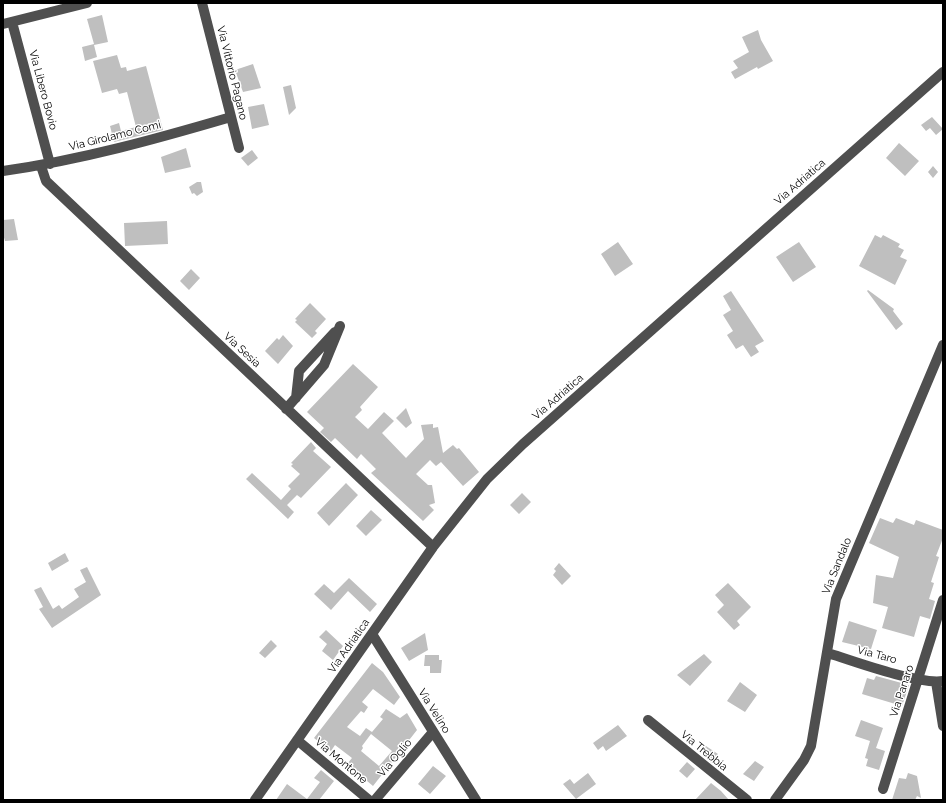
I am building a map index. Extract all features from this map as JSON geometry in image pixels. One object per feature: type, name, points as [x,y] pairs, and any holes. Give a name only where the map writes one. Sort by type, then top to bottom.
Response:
[{"type":"street","points":[[8,23],[60,6],[87,3]]},
{"type":"street","name":"Via Vittorio Pagano","points":[[202,3],[239,148]]},
{"type":"street","name":"Via Libero Bovio","points":[[8,23],[45,165]]},
{"type":"street","name":"Via Adriatica","points":[[255,800],[433,548],[488,479],[523,444],[943,72]]},
{"type":"street","name":"Via Girolamo Comi","points":[[3,171],[45,165],[148,141],[231,117]]},
{"type":"street","name":"Via Sesia","points":[[45,165],[46,181],[433,548]]},
{"type":"street","points":[[286,409],[296,398],[324,365],[340,326],[299,371],[296,398]]},
{"type":"street","name":"Via Sandalo","points":[[775,800],[804,760],[811,746],[828,653],[831,620],[836,599],[943,345]]},
{"type":"street","name":"Via Panaro","points":[[883,790],[943,600]]},
{"type":"street","name":"Via Velino","points":[[372,634],[476,800]]},
{"type":"street","name":"Via Taro","points":[[828,653],[919,679],[940,681]]},
{"type":"street","points":[[940,681],[943,726]]},
{"type":"street","name":"Via Trebbia","points":[[648,720],[747,800]]},
{"type":"street","name":"Via Oglio","points":[[375,800],[433,732]]},
{"type":"street","name":"Via Montone","points":[[297,740],[369,800]]},
{"type":"building","points":[[102,15],[108,42],[94,45],[97,57],[85,61],[82,47],[94,44],[87,19]]},
{"type":"building","points":[[758,30],[761,40],[773,61],[758,69],[757,67],[735,79],[731,72],[738,68],[733,61],[749,52],[742,37]]},
{"type":"building","points":[[117,55],[121,68],[126,67],[127,71],[146,66],[163,130],[114,142],[110,126],[119,123],[121,131],[136,127],[127,92],[119,94],[117,89],[102,93],[93,61]]},
{"type":"building","points":[[253,64],[261,88],[243,92],[235,70]]},
{"type":"building","points":[[291,85],[296,108],[289,115],[283,87]]},
{"type":"building","points":[[264,104],[269,125],[252,129],[248,107]]},
{"type":"building","points":[[932,117],[943,129],[936,135],[930,128],[926,131],[921,125]]},
{"type":"building","points":[[899,143],[919,161],[905,176],[886,158]]},
{"type":"building","points":[[186,148],[191,167],[165,173],[161,157]]},
{"type":"building","points":[[252,150],[258,158],[248,166],[241,158]]},
{"type":"building","points":[[933,166],[938,172],[933,178],[928,172]]},
{"type":"building","points":[[197,182],[201,182],[203,192],[197,196],[194,193],[192,194],[189,187]]},
{"type":"building","points":[[14,219],[18,240],[5,241],[3,234],[3,220]]},
{"type":"building","points":[[167,221],[168,244],[125,246],[124,223]]},
{"type":"building","points":[[875,235],[881,238],[883,235],[900,244],[898,247],[904,250],[900,257],[907,260],[895,285],[859,266]]},
{"type":"building","points":[[618,242],[633,264],[615,276],[601,254]]},
{"type":"building","points":[[799,242],[816,267],[793,282],[776,257]]},
{"type":"building","points":[[191,269],[200,278],[189,290],[180,281]]},
{"type":"building","points":[[868,290],[894,309],[893,311],[903,324],[896,330],[867,291]]},
{"type":"building","points":[[731,291],[764,341],[755,346],[759,352],[751,357],[743,345],[736,349],[727,335],[733,331],[723,315],[731,310],[723,296]]},
{"type":"building","points":[[310,303],[326,319],[315,331],[317,333],[312,338],[295,322],[297,320],[295,319]]},
{"type":"building","points":[[283,335],[293,346],[278,364],[265,351],[277,338],[279,340]]},
{"type":"building","points":[[353,364],[378,387],[360,407],[362,410],[355,417],[368,429],[384,412],[394,421],[382,433],[406,458],[424,439],[421,425],[433,424],[433,428],[438,427],[443,453],[453,445],[457,449],[459,448],[479,472],[463,486],[441,462],[436,466],[430,460],[416,474],[428,485],[432,485],[435,503],[429,505],[434,510],[423,521],[371,473],[376,469],[361,454],[357,459],[335,438],[331,442],[320,432],[324,428],[307,412]]},
{"type":"building","points":[[406,408],[412,423],[406,428],[396,418]]},
{"type":"building","points":[[311,442],[316,448],[313,451],[331,467],[301,498],[297,495],[287,505],[294,512],[288,519],[246,479],[252,473],[281,500],[291,489],[288,486],[300,474],[291,466],[293,464],[291,463]]},
{"type":"building","points":[[346,483],[358,495],[329,526],[317,513]]},
{"type":"building","points":[[522,493],[531,502],[519,514],[510,505]]},
{"type":"building","points":[[371,510],[382,520],[366,536],[356,526]]},
{"type":"building","points":[[880,518],[893,523],[896,518],[914,525],[916,520],[943,530],[943,538],[936,556],[939,557],[931,582],[934,583],[929,599],[935,601],[930,619],[920,616],[914,637],[882,628],[888,607],[873,603],[876,575],[893,578],[899,557],[869,543]]},
{"type":"building","points":[[65,553],[69,561],[52,571],[48,563]]},
{"type":"building","points":[[559,563],[571,576],[562,585],[553,575],[556,571],[554,569]]},
{"type":"building","points":[[87,567],[101,595],[52,628],[39,609],[43,607],[34,590],[41,587],[53,609],[59,605],[62,609],[79,597],[74,589],[86,582],[80,570]]},
{"type":"building","points":[[349,578],[377,604],[370,612],[348,591],[331,610],[314,594],[324,584],[334,593]]},
{"type":"building","points":[[728,583],[751,607],[737,621],[740,625],[734,630],[717,612],[724,605],[715,595]]},
{"type":"building","points":[[849,621],[877,630],[871,649],[842,642]]},
{"type":"building","points":[[326,630],[343,646],[333,660],[322,651],[327,644],[319,637]]},
{"type":"building","points":[[425,633],[428,650],[409,661],[401,648]]},
{"type":"building","points":[[271,640],[277,646],[265,658],[259,653]]},
{"type":"building","points":[[704,654],[712,662],[690,686],[677,675]]},
{"type":"building","points":[[425,655],[439,655],[439,660],[442,660],[441,673],[430,673],[430,666],[424,666]]},
{"type":"building","points":[[372,663],[383,672],[400,697],[394,705],[373,689],[362,702],[368,707],[364,713],[361,711],[347,727],[360,736],[366,728],[372,732],[383,719],[380,717],[386,709],[400,718],[407,713],[417,730],[373,786],[347,764],[352,758],[335,745],[331,751],[314,738]],"holes":[[[371,734],[392,751],[379,766],[361,751],[363,748],[362,746]]]},
{"type":"building","points":[[876,676],[909,685],[902,706],[862,694],[867,678],[874,680]]},
{"type":"building","points":[[740,682],[757,695],[745,712],[727,701]]},
{"type":"building","points":[[861,720],[883,728],[876,748],[885,751],[879,770],[866,766],[868,759],[865,758],[870,741],[855,736]]},
{"type":"building","points":[[618,725],[627,736],[606,751],[603,746],[598,750],[593,743]]},
{"type":"building","points":[[703,744],[718,754],[712,763],[707,759]]},
{"type":"building","points":[[755,761],[764,767],[754,781],[743,774]]},
{"type":"building","points":[[687,762],[695,769],[687,778],[679,771]]},
{"type":"building","points":[[433,766],[446,776],[430,794],[418,784]]},
{"type":"building","points":[[321,770],[334,781],[319,800],[276,800],[287,784],[307,799],[320,782],[314,778]]},
{"type":"building","points":[[588,773],[596,784],[576,799],[563,784],[570,779],[574,784]]},
{"type":"building","points":[[908,773],[917,776],[921,798],[917,796],[915,800],[892,800],[899,778],[906,779]]},
{"type":"building","points":[[711,783],[721,791],[729,800],[695,800]]}]
